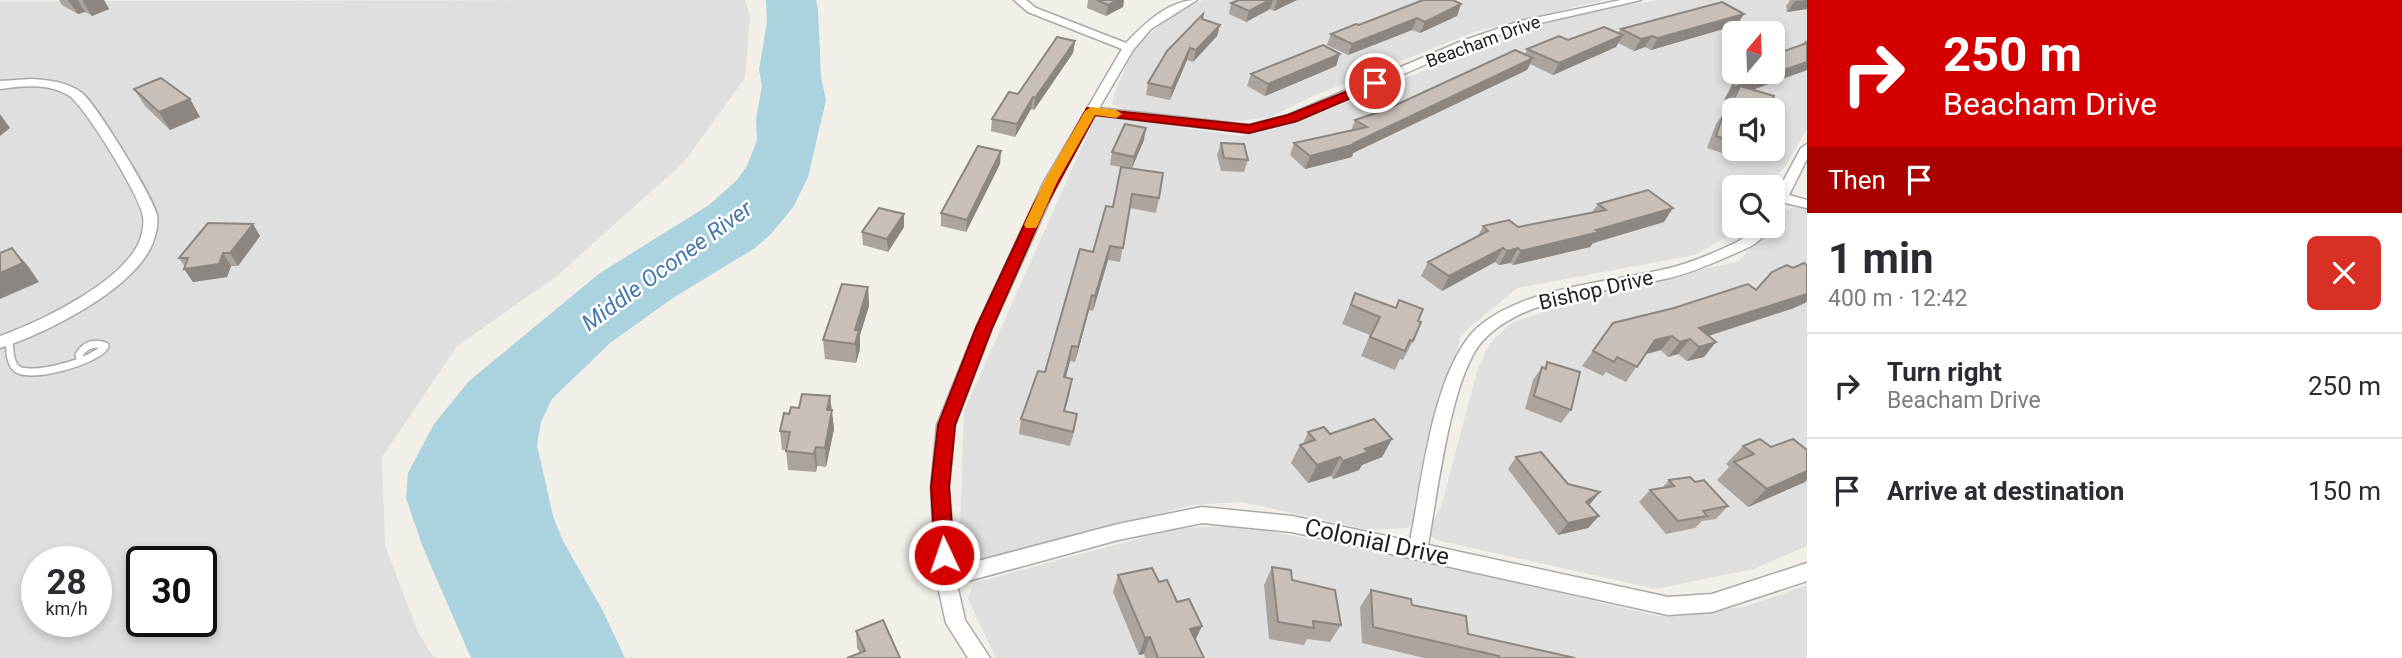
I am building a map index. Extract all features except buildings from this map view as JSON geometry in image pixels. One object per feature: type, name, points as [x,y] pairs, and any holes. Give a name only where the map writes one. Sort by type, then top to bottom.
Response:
[{"type":"street","points":[[1019,0],[1032,10],[1128,48]]},
{"type":"street","points":[[980,658],[956,623],[946,578],[940,487],[946,425],[984,328],[1040,206],[1091,111],[1128,48],[1147,27],[1171,10],[1192,0]]},
{"type":"street","name":"Beacham Drive","points":[[1091,111],[1249,129],[1292,118],[1466,43],[1524,23],[1636,0]]},
{"type":"street","points":[[0,85],[50,84],[71,90],[80,97],[143,198],[151,221],[149,235],[142,250],[112,281],[68,312],[4,341]]},
{"type":"street","points":[[1785,193],[1807,148]]},
{"type":"street","points":[[1785,198],[1807,204]]},
{"type":"street","name":"Bishop Drive","points":[[1418,550],[1446,412],[1460,363],[1475,339],[1493,323],[1526,307],[1572,293],[1693,267],[1741,246],[1752,238]]},
{"type":"street","name":"Colonial Drive","points":[[946,578],[1118,532],[1202,515],[1292,524],[1668,606],[1712,603],[1807,572]]},
{"type":"lane","points":[[4,341],[13,366],[20,371],[47,370],[81,361]]},
{"type":"shaded area","points":[[745,0],[750,15],[745,78],[684,162],[557,276],[457,346],[382,457],[385,545],[418,632],[434,658],[0,658],[0,1]]},
{"type":"shaded area","points":[[1203,0],[1604,0],[1474,32],[1313,96],[1270,117],[1241,121],[1185,119],[1121,108],[1112,104],[1135,46],[1181,9]]},
{"type":"shaded area","points":[[1658,0],[1807,0],[1807,129],[1778,175],[1722,175],[1722,238],[1724,238],[1695,255],[1517,288],[1461,335],[1416,518],[1408,528],[1369,530],[1241,502],[1192,505],[1009,556],[959,560],[964,411],[1096,115],[1241,136],[1273,130],[1502,38],[1580,12]]},
{"type":"shaded area","points":[[1795,207],[1807,209],[1807,546],[1753,569],[1656,589],[1436,540],[1429,535],[1429,528],[1441,507],[1478,368],[1490,343],[1511,323],[1607,291],[1739,261],[1759,238],[1785,238],[1785,210]]},
{"type":"shaded area","points":[[1241,526],[1417,559],[1657,616],[1744,607],[1807,585],[1807,658],[996,658],[968,599],[974,583],[1177,528]]},
{"type":"water","name":"Middle Oconee River","points":[[766,0],[816,0],[818,9],[821,77],[826,100],[808,177],[794,206],[771,234],[755,248],[673,298],[610,343],[552,399],[541,422],[537,445],[553,516],[563,541],[603,611],[625,658],[471,658],[422,545],[406,498],[408,473],[434,424],[469,381],[600,273],[709,205],[737,180],[747,166],[757,140],[756,119],[762,86],[759,70],[767,22]]},
{"type":"slow traffic","points":[[1031,225],[1051,182],[1091,111],[1116,114]]},
{"type":"route","points":[[944,555],[940,487],[946,425],[984,328],[1051,182],[1091,111],[1249,129],[1292,118],[1375,83]]}]
